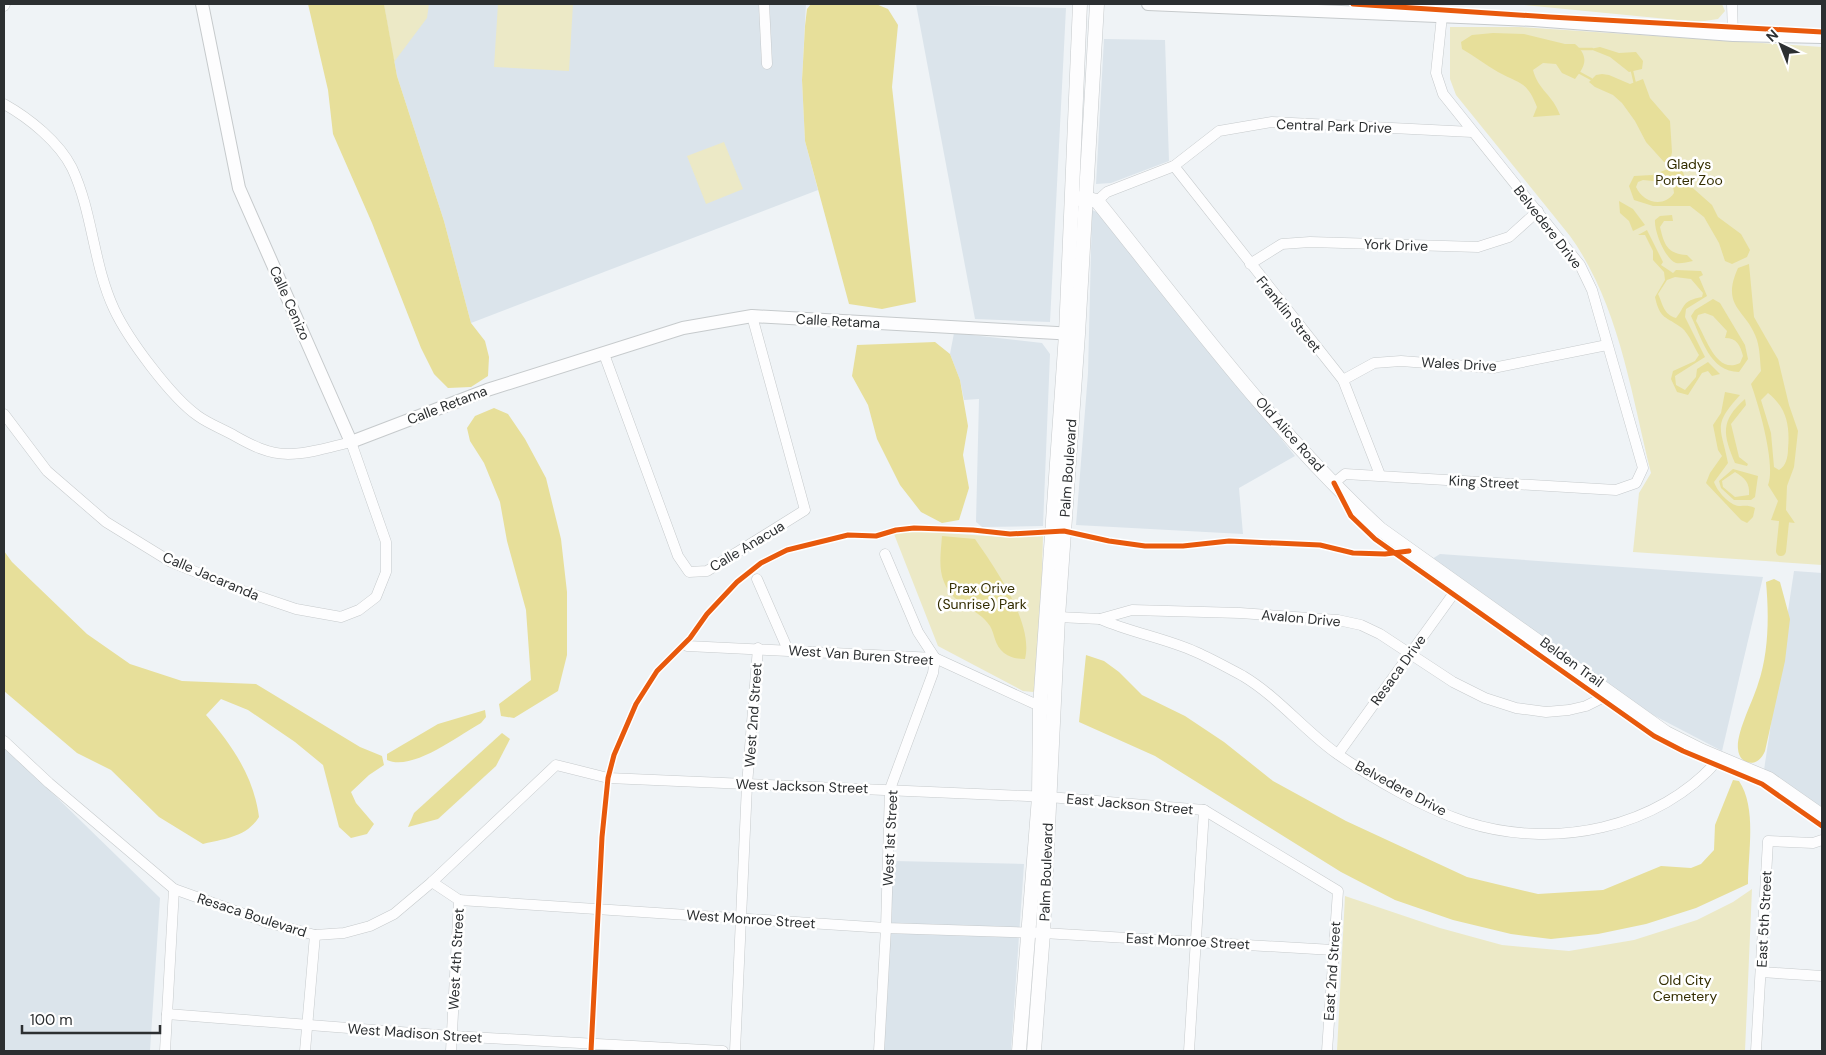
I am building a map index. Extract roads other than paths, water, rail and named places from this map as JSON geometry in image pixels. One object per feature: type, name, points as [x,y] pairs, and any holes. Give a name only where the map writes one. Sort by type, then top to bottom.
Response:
[{"type":"main road","name":"Palm Boulevard","points":[[1034,1051],[1031,1001],[1044,797],[1054,712],[1072,334],[1070,201],[1080,4]]},
{"type":"main road","name":"Palm Boulevard","points":[[1044,797],[1040,707],[1072,334],[1091,199],[1097,4]]},
{"type":"main road","points":[[1070,201],[1091,199]]},
{"type":"main road","name":"Old Alice Road","points":[[1091,199],[1232,369],[1334,483],[1380,529],[1666,733],[1720,759],[1769,779],[1822,816]]},
{"type":"main road","name":"Palm Boulevard","points":[[1020,1051],[1031,1001]]},
{"type":"street","name":"Calle Cenizo","points":[[202,4],[239,188],[351,442],[386,542],[386,572],[376,597]]},
{"type":"street","points":[[764,4],[767,64]]},
{"type":"street","points":[[1148,4],[1534,20],[1733,35],[1822,37]]},
{"type":"street","points":[[1732,4],[1734,14],[1733,35]]},
{"type":"street","name":"Belvedere Drive","points":[[1442,16],[1436,73],[1444,94],[1472,132],[1580,265],[1592,290],[1643,468],[1636,483]]},
{"type":"street","name":"Calle Retama","points":[[4,104],[49,138],[71,166],[85,204],[98,269],[115,310],[149,363],[172,392],[198,416],[259,449],[287,454],[317,451],[351,442],[487,390],[683,328],[752,316],[1072,334]]},
{"type":"street","name":"Central Park Drive","points":[[1091,199],[1174,166],[1219,131],[1272,122],[1472,132]]},
{"type":"street","name":"Franklin Street","points":[[1174,166],[1343,380],[1380,475]]},
{"type":"street","name":"York Drive","points":[[1250,264],[1282,244],[1310,242],[1478,247],[1509,237],[1538,211]]},
{"type":"street","name":"Calle Anacua","points":[[604,354],[678,556],[689,572],[707,571],[805,510],[752,316]]},
{"type":"street","name":"Wales Drive","points":[[1343,380],[1374,363],[1401,361],[1493,368],[1607,345]]},
{"type":"street","name":"Calle Jacaranda","points":[[4,414],[47,471],[106,522],[170,562],[243,591],[296,609],[341,617],[359,610],[376,597]]},
{"type":"street","name":"King Street","points":[[1334,483],[1345,474],[1616,490],[1636,483]]},
{"type":"street","points":[[885,554],[918,632],[935,658]]},
{"type":"street","points":[[757,579],[788,650]]},
{"type":"street","name":"Resaca Drive","points":[[1338,754],[1459,586]]},
{"type":"street","name":"Avalon Drive","points":[[1058,617],[1100,619],[1132,610],[1240,613],[1338,620],[1361,625],[1380,634],[1453,682],[1485,698],[1516,708],[1546,712],[1569,710],[1586,706],[1602,698],[1607,692]]},
{"type":"street","name":"Belvedere Drive","points":[[1100,619],[1127,631],[1196,652],[1245,678],[1338,754],[1419,801],[1466,822],[1500,830],[1562,834],[1608,826],[1640,816],[1668,801],[1692,784],[1720,759]]},
{"type":"street","name":"West Van Buren Street","points":[[687,646],[935,658],[1054,712]]},
{"type":"street","name":"West 2nd Street","points":[[734,1051],[747,785],[758,648]]},
{"type":"street","name":"West 1st Street","points":[[879,1051],[886,928],[890,789],[933,673],[935,658]]},
{"type":"street","name":"Resaca Boulevard","points":[[4,741],[49,783],[174,889],[268,923],[315,935],[344,933],[370,926],[394,914],[432,882],[556,765]]},
{"type":"street","name":"West Jackson Street","points":[[556,765],[608,778],[1044,797]]},
{"type":"street","name":"East Jackson Street","points":[[1044,797],[1204,810],[1338,891]]},
{"type":"street","points":[[1189,1051],[1204,810]]},
{"type":"street","name":"East 5th Street","points":[[1756,1051],[1768,840],[1813,843],[1822,840]]},
{"type":"street","name":"West 4th Street","points":[[432,882],[460,900],[451,1051]]},
{"type":"street","points":[[164,1051],[174,889]]},
{"type":"street","name":"East 2nd Street","points":[[1327,1051],[1338,891]]},
{"type":"street","name":"West Monroe Street","points":[[460,900],[886,928],[1036,933]]},
{"type":"street","name":"East Monroe Street","points":[[1036,933],[1333,950]]},
{"type":"street","points":[[305,1051],[305,1025],[315,935]]},
{"type":"street","points":[[1761,972],[1822,976]]},
{"type":"street","name":"West Madison Street","points":[[167,1014],[452,1036],[723,1051]]},
{"type":"waterway","points":[[1576,49],[1592,49]]},
{"type":"waterway","points":[[1632,71],[1635,84]]},
{"type":"waterway","points":[[1580,73],[1591,79]]},
{"type":"waterway","points":[[1781,551],[1784,522]]},
{"type":"park label","name":"Gladys Porter Zoo","points":[[1689,172]]},
{"type":"park label","name":"Prax Orive (Sunrise) Park","points":[[982,596]]},
{"type":"park label","name":"Old City Cemetery","points":[[1685,988]]}]
